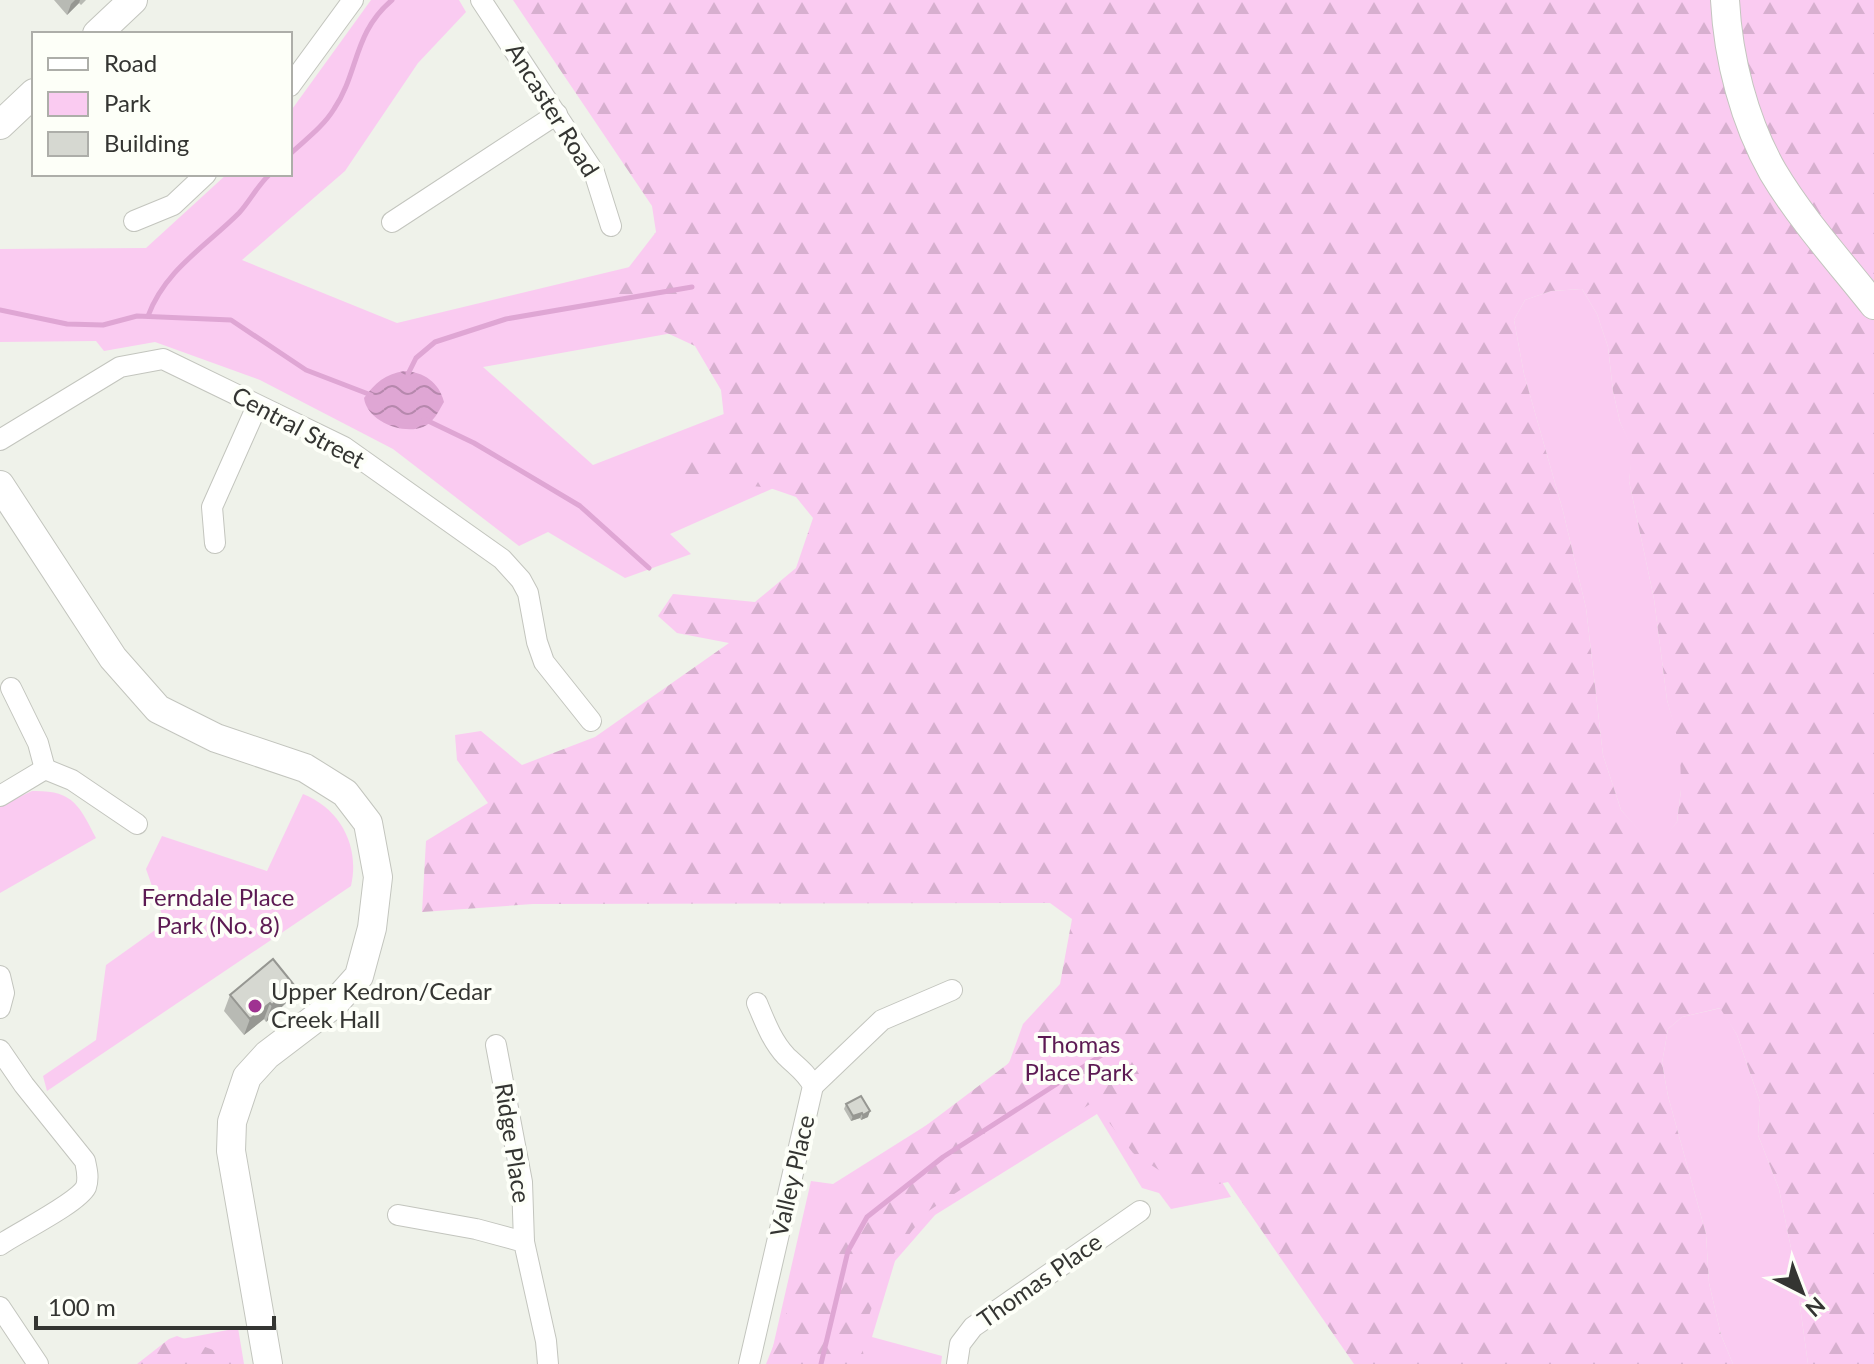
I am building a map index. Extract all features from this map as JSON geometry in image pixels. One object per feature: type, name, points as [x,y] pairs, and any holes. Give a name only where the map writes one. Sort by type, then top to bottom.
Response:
[{"type":"street","points":[[99,32],[133,0]]},
{"type":"street","points":[[292,83],[353,0]]},
{"type":"street","name":"Ancaster Road","points":[[481,0],[594,172],[611,226]]},
{"type":"street","points":[[1725,0],[1735,69],[1758,142],[1794,202],[1874,305]]},
{"type":"street","points":[[0,125],[32,95]]},
{"type":"street","points":[[392,222],[557,114]]},
{"type":"street","points":[[134,221],[173,205],[204,176]]},
{"type":"street","name":"Central Street","points":[[0,440],[120,367],[163,359],[344,447],[502,559],[528,593],[544,662],[591,721]]},
{"type":"street","points":[[215,543],[212,507],[257,406]]},
{"type":"street","points":[[0,485],[113,658],[158,709],[216,738],[305,768],[345,793],[368,823],[378,877],[372,928],[359,976],[334,1004],[267,1055],[247,1077],[232,1122],[231,1151],[268,1364]]},
{"type":"street","points":[[11,688],[38,743],[45,769]]},
{"type":"street","points":[[0,796],[45,769]]},
{"type":"street","points":[[45,769],[72,780],[137,824]]},
{"type":"street","points":[[0,976],[4,993],[0,1008]]},
{"type":"street","points":[[813,1086],[882,1020],[952,990]]},
{"type":"street","name":"Valley Place","points":[[749,1364],[813,1086],[808,1076],[785,1055],[771,1035],[757,1003]]},
{"type":"street","name":"Ridge Place","points":[[496,1045],[522,1182],[524,1242],[546,1341],[548,1364]]},
{"type":"street","points":[[0,1050],[85,1161],[88,1177],[85,1190],[72,1201],[0,1245]]},
{"type":"street","name":"Thomas Place","points":[[957,1364],[960,1344],[973,1327],[1140,1211]]},
{"type":"street","points":[[398,1215],[476,1229],[524,1242]]},
{"type":"street","points":[[0,1307],[38,1364]]},
{"type":"green space","points":[[371,0],[459,0],[466,12],[418,63],[345,171],[242,260],[397,323],[663,259],[706,327],[483,367],[593,465],[752,403],[794,479],[670,534],[691,554],[625,578],[548,532],[519,546],[393,449],[260,380],[155,342],[104,351],[96,341],[0,342],[0,249],[146,248],[225,176],[292,176],[292,109]]},
{"type":"green space","points":[[513,0],[1874,0],[1874,1364],[1808,1364],[1794,1263],[1779,1189],[1758,1135],[1760,1102],[1737,1035],[1720,1008],[1682,1017],[1668,1029],[1662,1063],[1668,1096],[1706,1234],[1709,1283],[1721,1335],[1733,1364],[1354,1364],[1228,1182],[1189,1190],[1133,1153],[1093,1102],[927,1212],[888,1261],[861,1339],[865,1364],[766,1364],[834,1195],[1009,1063],[1023,1024],[1060,984],[1072,919],[1050,903],[533,904],[422,912],[426,841],[488,803],[457,760],[455,735],[481,731],[522,765],[595,737],[729,643],[677,633],[658,616],[673,594],[755,602],[796,568],[813,518],[796,497],[770,488],[670,477],[724,417],[721,390],[695,346],[624,313],[609,293],[656,232],[652,206]],"holes":[[[1582,289],[1597,314],[1608,347],[1620,422],[1632,449],[1629,481],[1654,599],[1667,700],[1680,748],[1681,790],[1677,822],[1667,834],[1643,834],[1621,810],[1603,755],[1586,608],[1563,511],[1524,374],[1514,320],[1525,300],[1551,291]]]},
{"type":"green space","points":[[1582,289],[1597,314],[1608,347],[1620,422],[1633,449],[1629,481],[1654,599],[1667,700],[1681,748],[1677,822],[1668,834],[1643,835],[1621,810],[1603,755],[1586,608],[1563,511],[1524,374],[1514,320],[1525,300],[1551,291]]},
{"type":"green space","points":[[32,791],[57,793],[73,802],[96,838],[0,893],[0,806]]},
{"type":"green space","name":"Ferndale Place Park (No. 8)","points":[[303,794],[328,809],[345,831],[353,857],[351,886],[47,1091],[43,1076],[96,1040],[106,965],[165,923],[146,869],[162,836],[267,871]]},
{"type":"green space","name":"Thomas Place Park","points":[[1089,961],[1231,1197],[1171,1209],[1159,1193],[1142,1188],[1097,1114],[935,1215],[895,1261],[872,1337],[942,1356],[941,1364],[769,1364],[811,1181],[833,1184],[992,1084]]},
{"type":"green space","points":[[1721,1008],[1737,1035],[1760,1102],[1758,1135],[1779,1189],[1794,1263],[1808,1364],[1733,1364],[1721,1335],[1709,1283],[1706,1234],[1668,1096],[1662,1063],[1668,1029],[1682,1017]]},
{"type":"green space","points":[[238,1328],[244,1364],[145,1364],[177,1340]]},
{"type":"green space","points":[[177,1336],[213,1350],[234,1353],[241,1364],[137,1364]]},
{"type":"water","points":[[404,371],[430,379],[442,395],[444,402],[440,409],[433,420],[423,427],[405,429],[387,424],[372,413],[364,398],[386,377]]},
{"type":"building","points":[[273,959],[294,985],[250,1019],[230,995]]},
{"type":"building","points":[[861,1096],[870,1111],[853,1116],[846,1104]]},
{"type":"waterway","points":[[292,152],[330,116],[342,95],[363,39],[379,13],[392,0]]},
{"type":"waterway","points":[[148,316],[155,300],[175,272],[239,213],[268,176]]},
{"type":"waterway","points":[[408,374],[416,358],[435,342],[506,319],[692,287]]},
{"type":"waterway","points":[[0,310],[67,324],[103,325],[137,316],[231,320],[306,370],[371,395]]},
{"type":"waterway","points":[[424,419],[474,443],[580,506],[649,568]]},
{"type":"waterway","points":[[821,1364],[848,1251],[867,1217],[943,1157],[1108,1051]]},
{"type":"place","name":"Upper Kedron/Cedar Creek Hall","points":[[255,1006]]}]
